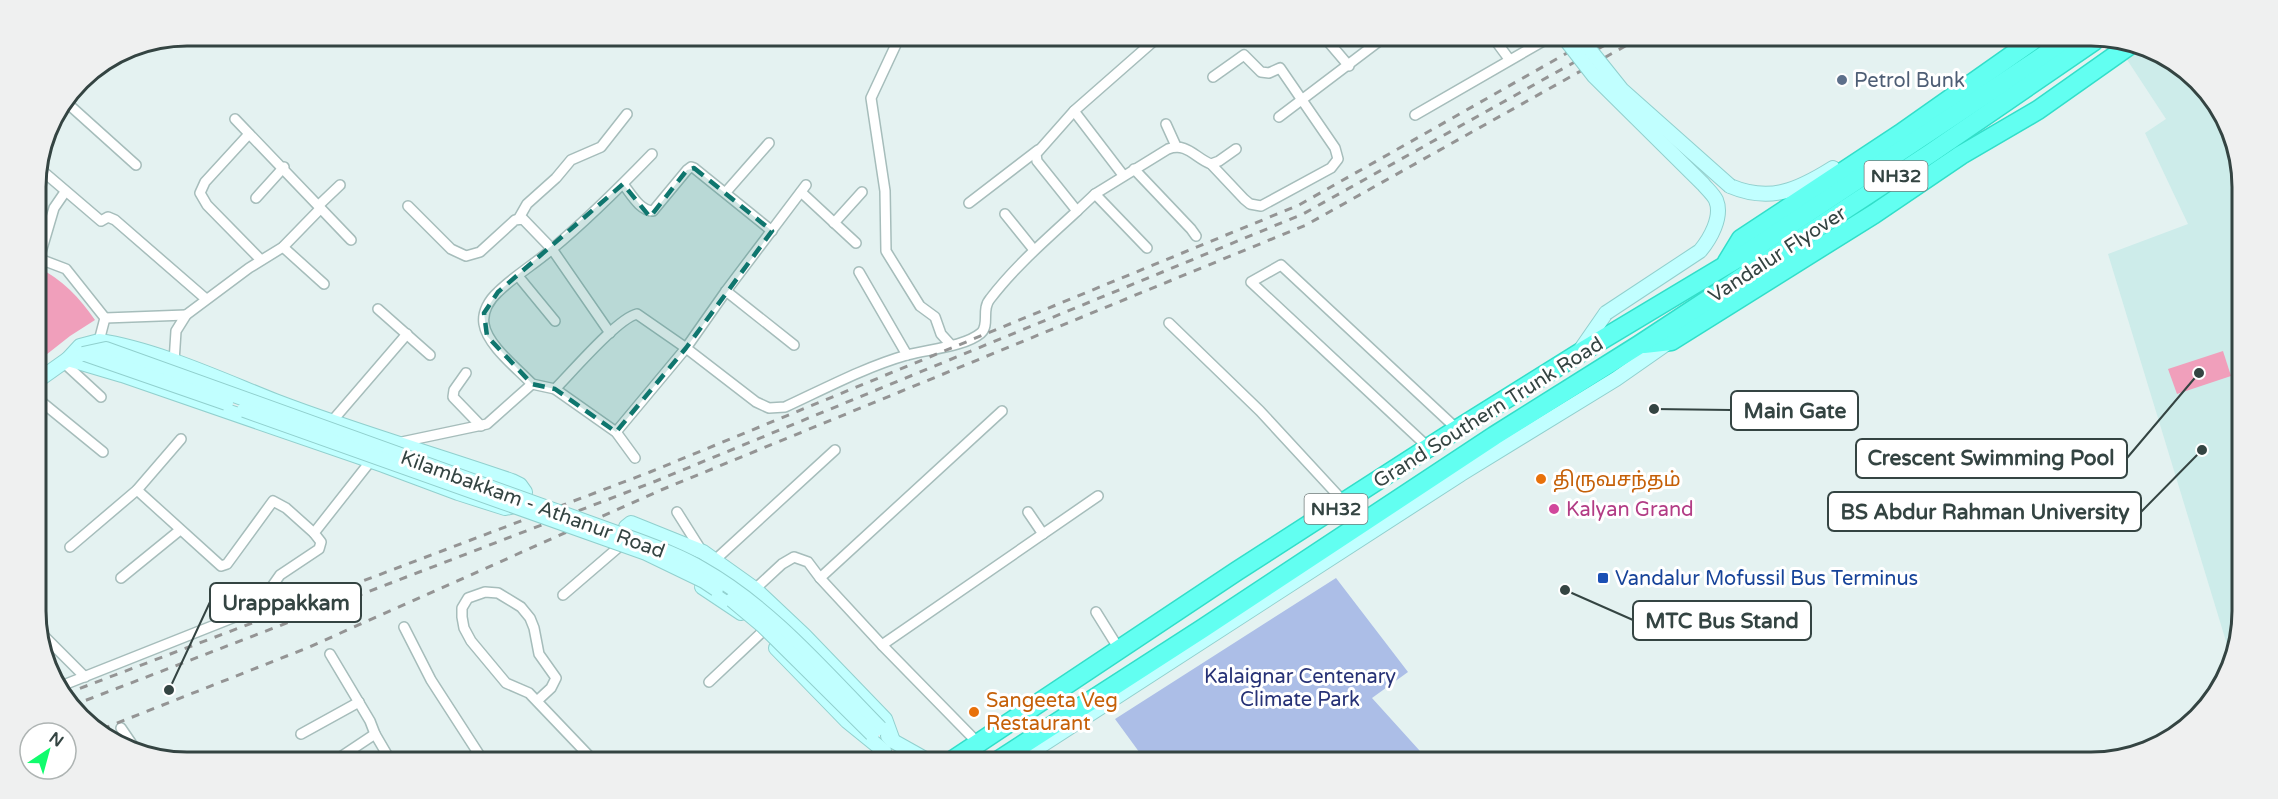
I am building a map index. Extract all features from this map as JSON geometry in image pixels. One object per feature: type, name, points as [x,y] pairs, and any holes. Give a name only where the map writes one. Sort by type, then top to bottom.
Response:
[{"type":"highway","points":[[1725,266],[1741,239],[2025,46]]},
{"type":"highway","name":"Vandalur Flyover","points":[[1725,266],[2058,46]]},
{"type":"highway","name":"Vandalur Flyover","points":[[1639,345],[1931,153],[2087,46]]},
{"type":"highway","points":[[1639,345],[1671,341],[1864,221],[1961,156],[2038,110],[2123,50]]},
{"type":"highway","name":"Grand Southern Trunk Road","points":[[964,752],[1458,429],[1725,266]]},
{"type":"highway","name":"Grand Southern Trunk Road","points":[[1011,752],[1494,436],[1639,345]]},
{"type":"street","points":[[894,46],[871,98],[885,191],[886,251],[920,306],[935,317],[941,334],[951,345]]},
{"type":"street","points":[[969,203],[1038,150],[1074,111],[1148,46]]},
{"type":"street","points":[[1332,46],[1349,66]]},
{"type":"street","points":[[1279,117],[1373,46]]},
{"type":"street","points":[[1499,46],[1509,59]]},
{"type":"street","points":[[1415,115],[1534,46]]},
{"type":"street","points":[[1571,46],[1594,76],[1703,184],[1716,200],[1716,221],[1708,241],[1700,251],[1606,313],[1578,354]]},
{"type":"street","points":[[1587,46],[1622,90],[1709,169],[1730,186],[1744,192],[1763,195],[1783,192],[1808,183],[1863,149],[1923,117]]},
{"type":"street","points":[[555,389],[610,333],[631,315],[637,314],[756,402],[769,408],[778,408],[907,355],[951,345],[969,339],[984,330],[984,309],[989,299],[1034,250],[1095,194],[1123,175],[1176,146],[1187,148],[1211,164],[1244,199],[1250,204],[1261,206],[1331,168],[1338,159],[1338,154],[1280,68],[1269,73],[1261,72],[1244,54],[1213,76]]},
{"type":"street","points":[[72,107],[136,165]]},
{"type":"street","points":[[1074,111],[1123,175]]},
{"type":"street","points":[[408,206],[451,249],[466,256],[480,252],[519,218],[527,204],[556,178],[571,160],[601,147],[627,114]]},
{"type":"street","points":[[235,119],[284,167],[351,240]]},
{"type":"street","points":[[1166,124],[1176,146]]},
{"type":"street","points":[[249,134],[206,182],[200,193],[207,205],[261,260]]},
{"type":"street","points":[[726,192],[769,143]]},
{"type":"street","points":[[1211,164],[1216,164],[1236,149]]},
{"type":"street","points":[[1038,150],[1037,161],[1077,211]]},
{"type":"street","points":[[635,458],[616,432],[555,389],[532,384],[488,336],[484,324],[484,313],[498,292],[552,249],[652,154]]},
{"type":"street","points":[[256,198],[284,167]]},
{"type":"street","points":[[623,184],[642,207],[650,211],[656,209],[691,167],[700,171],[772,231]]},
{"type":"street","points":[[1134,169],[1196,236]]},
{"type":"street","points":[[47,176],[101,221],[108,217],[115,220],[206,299]]},
{"type":"street","points":[[174,362],[176,331],[186,315],[261,260],[283,247],[340,185]]},
{"type":"street","points":[[616,432],[686,348],[803,189],[856,243]]},
{"type":"street","points":[[47,230],[54,208],[65,192]]},
{"type":"street","points":[[834,223],[862,192]]},
{"type":"street","points":[[1095,194],[1147,248]]},
{"type":"street","points":[[1005,214],[1034,250]]},
{"type":"street","points":[[519,218],[529,223],[552,249],[610,333]]},
{"type":"street","points":[[283,247],[324,284]]},
{"type":"street","points":[[47,261],[66,269],[105,318]]},
{"type":"street","points":[[1429,448],[1251,282],[1281,265],[1458,429]]},
{"type":"street","points":[[860,272],[907,355]]},
{"type":"street","points":[[518,276],[555,321]]},
{"type":"street","points":[[726,291],[794,345]]},
{"type":"street","points":[[378,309],[430,355]]},
{"type":"street","points":[[105,318],[186,315]]},
{"type":"street","points":[[99,341],[105,318]]},
{"type":"street","points":[[1170,323],[1260,411],[1345,503]]},
{"type":"street","points":[[333,420],[407,334]]},
{"type":"street","points":[[99,341],[115,343],[512,481],[520,485],[525,492],[523,499],[512,507],[505,508],[458,494],[369,460],[122,375],[66,360],[80,346],[99,341]]},
{"type":"street","points":[[1031,752],[1461,474],[1623,374],[1671,341]]},
{"type":"street","name":"Kilambakkam - Athanur Road","points":[[47,375],[66,360],[106,349],[678,557],[704,570],[763,612],[876,731],[888,751]]},
{"type":"street","points":[[66,360],[101,397]]},
{"type":"street","points":[[466,373],[454,390],[453,397],[481,426]]},
{"type":"street","points":[[314,533],[369,460],[398,442],[487,424],[532,384]]},
{"type":"street","points":[[46,406],[103,452]]},
{"type":"street","points":[[820,578],[1002,411]]},
{"type":"street","points":[[70,547],[137,490],[181,439]]},
{"type":"street","points":[[709,556],[836,450]]},
{"type":"street","points":[[66,684],[250,611],[261,602],[280,575],[319,549],[321,542],[314,533],[286,508],[273,501],[227,564],[221,566],[137,490]]},
{"type":"street","points":[[882,645],[1098,496]]},
{"type":"street","points":[[677,512],[709,556]]},
{"type":"street","points":[[1028,512],[1043,534]]},
{"type":"street","points":[[563,595],[620,546],[626,526],[632,523],[709,556],[755,589],[804,635],[885,719],[888,751]]},
{"type":"street","points":[[121,578],[180,530]]},
{"type":"street","points":[[620,546],[626,552],[709,591],[746,618],[847,720],[888,751]]},
{"type":"street","points":[[755,589],[782,564],[795,557],[808,562],[882,645],[978,743]]},
{"type":"street","points":[[537,701],[551,688],[556,678],[539,654],[530,618],[521,607],[498,593],[485,592],[468,598],[462,608],[462,617],[464,628],[471,641],[506,683],[529,693],[585,752]]},
{"type":"street","points":[[1096,612],[1119,650]]},
{"type":"street","points":[[404,627],[431,680],[477,752]]},
{"type":"street","points":[[708,682],[761,633]]},
{"type":"street","points":[[50,642],[85,677]]},
{"type":"street","points":[[330,654],[386,752]]},
{"type":"street","points":[[301,734],[359,702]]},
{"type":"street","points":[[121,728],[129,740]]},
{"type":"street","points":[[348,752],[375,734]]},
{"type":"highlighted area","points":[[694,168],[772,231],[686,348],[616,432],[555,389],[532,384],[487,336],[484,313],[498,292],[623,184],[650,217],[687,170]]},
{"type":"shaded area","points":[[2129,52],[2161,65],[2190,88],[2213,117],[2229,160],[2232,188],[2232,611],[2227,646],[2108,254],[2188,224],[2145,133],[2166,119],[2124,55]]},
{"type":"shaded area","points":[[47,273],[70,290],[95,320],[47,354]]},
{"type":"shaded area","points":[[2223,351],[2231,376],[2177,394],[2168,369]]},
{"type":"green space","name":"Kalaignar Centenary Climate Park","points":[[1336,578],[1408,672],[1372,698],[1421,752],[1139,752],[1115,719]]},
{"type":"railway","points":[[72,691],[650,472],[1299,205],[1579,46]]},
{"type":"railway","points":[[81,702],[656,481],[1303,214],[1603,46]]},
{"type":"railway","points":[[107,727],[307,648],[661,490],[1306,225],[1625,46]]},
{"type":"place","name":"Petrol Bunk","points":[[1842,80]]},
{"type":"place","name":"Crescent Swimming Pool","points":[[2199,373]]},
{"type":"place","name":"Main Gate","points":[[1654,409]]},
{"type":"place","name":"BS Abdur Rahman University","points":[[2202,450]]},
{"type":"place","name":"திருவசந்தம்","points":[[1541,479]]},
{"type":"place","name":"Kalyan Grand","points":[[1554,509]]},
{"type":"place","name":"Vandalur Mofussil Bus Terminus","points":[[1603,578]]},
{"type":"place","name":"MTC Bus Stand","points":[[1565,590]]},
{"type":"place","name":"Urappakkam","points":[[169,690]]},
{"type":"place","name":"Sangeeta Veg Restaurant","points":[[974,712]]}]
